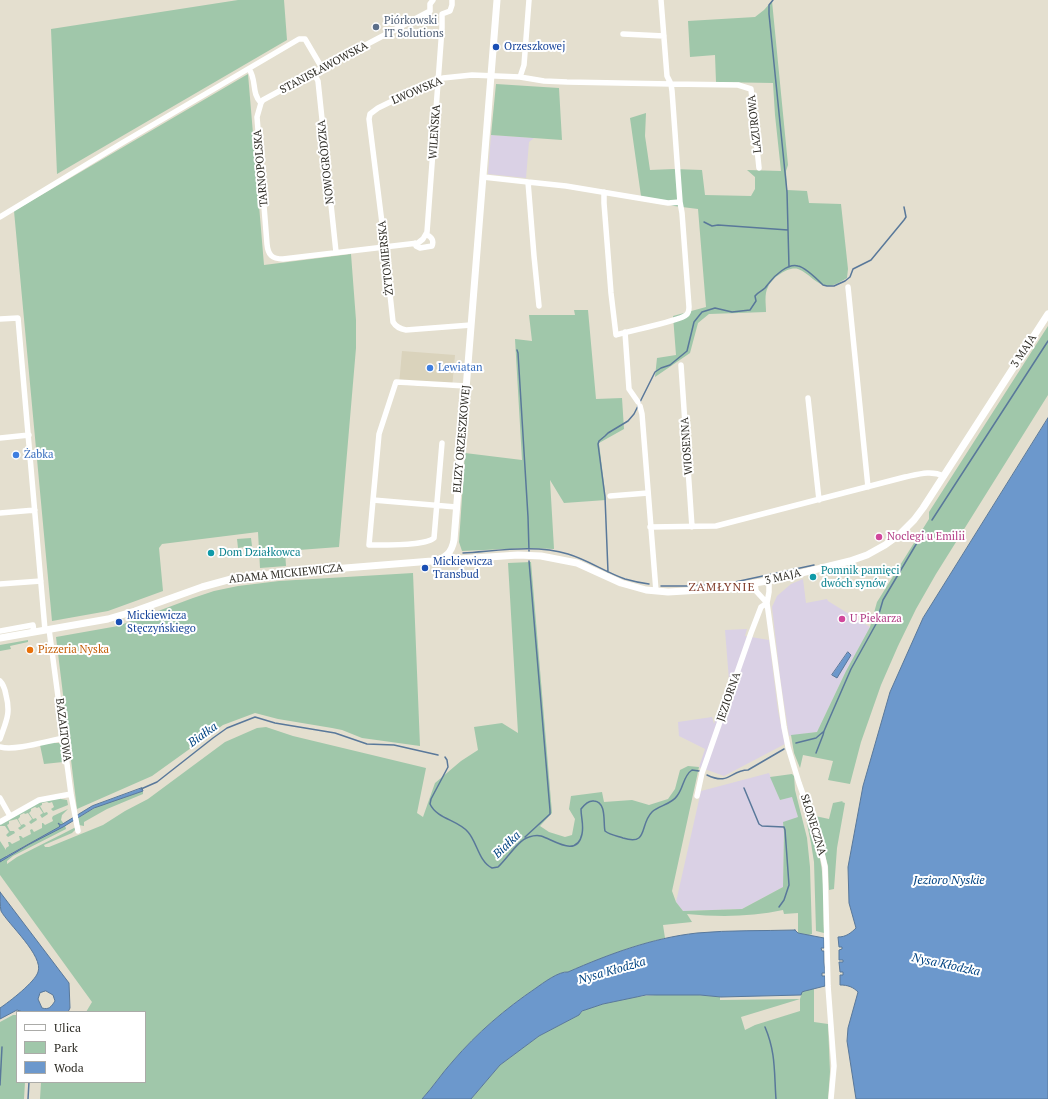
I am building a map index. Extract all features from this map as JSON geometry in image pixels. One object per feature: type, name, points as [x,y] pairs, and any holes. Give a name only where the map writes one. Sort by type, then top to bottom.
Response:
[{"type":"street","points":[[433,0],[430,4],[430,11],[442,14],[450,11],[452,0]]},
{"type":"street","name":"ELIZY ORZESZKOWEJ","points":[[447,556],[453,546],[497,0]]},
{"type":"street","points":[[491,76],[520,78],[524,65],[529,0]]},
{"type":"street","points":[[604,192],[616,335],[676,320],[685,316],[688,312],[689,306],[682,213],[672,91],[671,84],[667,76],[661,0]]},
{"type":"street","name":"STANISŁAWOWSKA","points":[[261,104],[264,100],[314,72],[430,11]]},
{"type":"street","name":"WILEŃSKA","points":[[415,243],[416,246],[420,248],[432,246],[433,242],[427,235],[442,14]]},
{"type":"street","points":[[623,34],[664,36]]},
{"type":"street","points":[[0,217],[122,142],[299,39],[305,38],[322,68]]},
{"type":"street","points":[[249,69],[253,74],[254,94],[261,104]]},
{"type":"street","name":"NOWOGRÓDZKA","points":[[314,72],[318,81],[336,252]]},
{"type":"street","name":"LWOWSKA","points":[[370,114],[378,108],[438,79],[472,75],[491,76]]},
{"type":"street","name":"LAZUROWA","points":[[520,78],[544,81],[738,85],[751,89],[753,96],[759,168]]},
{"type":"street","name":"TARNOPOLSKA","points":[[261,104],[257,117],[268,252],[273,257],[283,259],[336,252]]},
{"type":"street","name":"ŻYTOMIERSKA","points":[[370,114],[371,135],[385,247],[392,319],[396,326],[406,330],[471,325]]},
{"type":"street","points":[[483,177],[566,186],[668,203],[680,202]]},
{"type":"street","points":[[528,182],[539,306]]},
{"type":"street","points":[[336,252],[415,243],[427,235]]},
{"type":"street","points":[[848,287],[868,487]]},
{"type":"street","name":"3 MAJA","points":[[447,556],[459,559],[530,555],[554,558],[587,567],[625,584],[656,591],[692,591],[769,581],[850,561],[876,551],[892,540],[914,520],[1048,314]]},
{"type":"street","name":"BAZALTOWA","points":[[0,319],[18,318],[41,581],[71,794],[78,831]]},
{"type":"street","points":[[625,332],[629,389],[639,404],[642,414],[656,591]]},
{"type":"street","name":"WIOSENNA","points":[[681,365],[692,527]]},
{"type":"street","points":[[442,443],[434,538],[419,543],[369,545],[378,438],[396,382],[466,386]]},
{"type":"street","points":[[808,398],[818,500]]},
{"type":"street","points":[[0,438],[29,435]]},
{"type":"street","points":[[650,527],[716,526],[928,472],[934,472],[944,476]]},
{"type":"street","points":[[610,496],[648,493]]},
{"type":"street","points":[[373,500],[456,507]]},
{"type":"street","points":[[0,513],[35,510]]},
{"type":"street","name":"ADAMA MICKIEWICZA","points":[[0,638],[108,619],[202,587],[235,578],[432,561],[439,560],[447,556]]},
{"type":"street","points":[[0,584],[41,581]]},
{"type":"street","name":"SŁONECZNA","points":[[769,581],[767,603],[788,747],[819,840],[824,862],[828,986],[834,1066],[831,1099]]},
{"type":"street","name":"SŁONECZNA","points":[[755,583],[756,591],[767,603]]},
{"type":"street","name":"JEZIORNA","points":[[697,796],[702,773],[751,633],[761,607],[767,603]]},
{"type":"street","name":"ADAMA MICKIEWICZA","points":[[0,631],[33,625],[34,632]]},
{"type":"street","points":[[0,681],[4,685],[9,707],[8,717],[0,739]]},
{"type":"street","points":[[0,747],[14,748],[64,738]]},
{"type":"street","points":[[0,822],[39,800],[71,794]]},
{"type":"street","points":[[0,798],[10,816]]},
{"type":"shaded area","points":[[491,135],[534,138],[529,142],[526,178],[488,174]]},
{"type":"shaded area","points":[[402,351],[455,355],[452,388],[399,385]]},
{"type":"shaded area","points":[[803,579],[806,603],[827,599],[870,627],[846,671],[817,732],[789,736],[780,677],[772,607],[777,596],[791,584]]},
{"type":"shaded area","points":[[747,629],[745,636],[769,640],[778,711],[785,744],[724,776],[699,767],[705,749],[679,736],[678,722],[712,717],[714,724],[729,680],[725,630]]},
{"type":"shaded area","points":[[769,773],[780,800],[792,796],[798,817],[783,823],[783,887],[742,909],[683,911],[676,902],[701,791]]},
{"type":"green space","points":[[238,0],[284,0],[287,40],[57,174],[51,29]]},
{"type":"green space","points":[[772,1],[788,165],[786,171],[787,190],[807,191],[809,203],[841,204],[848,269],[847,278],[828,286],[816,281],[798,269],[790,269],[785,271],[773,280],[768,287],[766,296],[766,312],[709,314],[698,323],[690,353],[655,377],[657,358],[676,355],[673,316],[706,307],[698,209],[674,206],[641,196],[630,118],[646,113],[645,136],[650,170],[702,170],[705,195],[751,196],[755,189],[755,177],[747,170],[781,171],[773,83],[716,82],[715,55],[690,57],[688,21],[755,17]]},
{"type":"green space","points":[[248,74],[264,265],[351,254],[356,320],[356,348],[339,547],[285,551],[286,566],[260,568],[258,532],[162,544],[159,548],[163,591],[108,611],[52,621],[14,211]]},
{"type":"green space","points":[[496,84],[559,88],[562,140],[491,135]]},
{"type":"green space","points":[[574,310],[588,310],[596,399],[622,398],[624,429],[599,443],[606,500],[564,503],[550,480],[554,549],[527,548],[462,551],[459,542],[465,453],[522,460],[515,339],[532,341],[529,315],[575,315]]},
{"type":"green space","points":[[1048,326],[1048,395],[936,574],[916,609],[881,685],[861,742],[850,784],[828,780],[833,761],[803,755],[800,768],[794,753],[791,735],[817,732],[846,671],[870,627],[877,602],[929,519],[929,512]]},
{"type":"green space","points":[[251,538],[252,546],[238,548],[237,539]]},
{"type":"green space","points":[[531,562],[552,813],[540,826],[549,832],[565,837],[572,835],[575,819],[569,809],[571,796],[602,792],[604,802],[632,800],[649,805],[668,799],[675,789],[680,770],[688,766],[699,767],[672,891],[676,902],[683,911],[742,909],[783,887],[783,822],[798,817],[792,797],[780,800],[770,777],[792,774],[794,776],[795,790],[807,838],[810,867],[812,934],[809,935],[798,933],[798,913],[784,914],[783,910],[735,916],[687,914],[692,922],[663,925],[665,938],[616,953],[568,972],[560,973],[543,983],[513,1004],[482,1031],[462,1051],[422,1099],[40,1099],[41,1083],[146,1083],[146,1011],[87,1011],[92,1002],[0,875],[0,841],[6,850],[9,846],[8,842],[12,844],[20,840],[19,836],[23,838],[31,834],[30,830],[32,829],[34,832],[42,828],[42,823],[45,825],[53,821],[53,816],[68,809],[62,815],[61,820],[64,824],[6,856],[7,858],[65,825],[66,829],[13,856],[7,861],[7,864],[17,857],[76,827],[72,833],[44,845],[45,847],[49,847],[103,825],[148,799],[225,742],[257,728],[266,727],[293,736],[426,768],[417,813],[423,817],[435,783],[461,761],[478,750],[474,727],[502,723],[518,733],[508,563]]},
{"type":"green space","points":[[413,573],[420,746],[362,738],[342,730],[278,719],[255,713],[223,725],[152,776],[77,809],[56,637],[118,626],[214,591],[238,586],[279,581]]},
{"type":"green space","points":[[28,640],[28,642],[10,646],[11,649],[0,651],[0,645]]},
{"type":"green space","points":[[55,742],[61,743],[63,762],[44,764],[40,745]]},
{"type":"green space","points":[[800,790],[811,824],[822,868],[824,933],[816,931],[814,862]]},
{"type":"green space","points":[[143,791],[143,794],[107,809],[84,822],[84,826],[79,825],[78,818],[98,806]]},
{"type":"green space","points":[[61,798],[67,800],[68,805],[53,811],[51,809],[54,807],[52,802],[42,803],[40,806],[44,813],[47,812],[48,814],[42,818],[40,815],[43,813],[39,807],[31,809],[29,813],[33,819],[36,818],[37,820],[31,824],[29,822],[32,819],[28,813],[20,815],[18,819],[21,825],[24,824],[26,826],[20,830],[18,828],[21,826],[17,819],[9,821],[9,824],[7,825],[10,831],[14,831],[15,833],[8,837],[6,835],[9,832],[5,826],[0,826],[0,824],[38,803]]},
{"type":"green space","points":[[843,801],[842,802],[845,803],[837,848],[834,889],[829,890],[828,866],[815,816],[829,819],[833,803]]},
{"type":"green space","points":[[814,988],[814,1022],[828,1024],[830,1072],[828,1099],[471,1099],[500,1065],[539,1036],[579,1015],[589,1008],[627,998],[643,996],[689,994],[720,997],[720,1000],[800,999],[802,992]],"holes":[[[800,999],[800,1011],[755,1025],[745,1030],[741,1017]]]},
{"type":"green space","points":[[13,1015],[16,1015],[16,1083],[25,1083],[24,1099],[0,1099],[0,1022]]},
{"type":"water","name":"Jezioro Nyskie","points":[[1048,418],[1048,1099],[856,1099],[847,1041],[848,1028],[858,992],[845,985],[840,985],[840,975],[843,975],[843,972],[840,972],[839,962],[843,962],[843,960],[839,960],[839,950],[842,949],[842,947],[839,947],[838,937],[852,932],[856,928],[849,903],[848,867],[863,786],[890,692],[923,618]]},
{"type":"water","points":[[848,652],[851,655],[837,678],[832,675]]},
{"type":"water","points":[[142,788],[143,791],[94,808],[0,862],[0,860],[59,827],[60,826],[58,823],[61,825],[92,806]]},
{"type":"water","points":[[0,892],[69,983],[70,1008],[68,1011],[17,1010],[0,1019],[0,1008],[15,997],[32,981],[38,972],[38,965],[31,949],[1,911]],"holes":[[[46,991],[53,995],[55,1001],[50,1008],[44,1009],[42,1008],[38,999],[40,993]]]},
{"type":"water","name":"Nysa Kłodzka","points":[[795,930],[798,933],[824,938],[824,948],[821,948],[822,951],[824,951],[825,973],[822,973],[822,976],[825,976],[825,986],[802,992],[801,995],[721,997],[700,995],[646,995],[603,1004],[582,1011],[579,1015],[539,1036],[500,1065],[471,1099],[422,1099],[462,1051],[482,1031],[513,1004],[560,973],[568,972],[631,948],[680,935],[721,931]]},
{"type":"waterway","points":[[773,0],[769,5],[769,14],[787,192],[789,267]]},
{"type":"waterway","points":[[640,402],[655,372],[670,365],[687,351],[694,322],[702,312],[715,308],[732,312],[750,310],[756,301],[755,296],[765,288],[771,280],[790,266],[801,267],[823,285],[834,286],[845,281],[850,277],[853,269],[871,260],[904,220],[906,217],[904,207]]},
{"type":"waterway","points":[[704,222],[712,226],[718,225],[788,230]]},
{"type":"waterway","points":[[932,520],[1048,341]]},
{"type":"waterway","points":[[517,350],[529,551]]},
{"type":"waterway","points":[[608,572],[605,497],[598,444],[599,441],[608,433],[628,421],[638,406]]},
{"type":"waterway","points":[[816,753],[851,669],[876,624],[883,600],[924,531]]},
{"type":"waterway","points":[[463,553],[516,549],[542,549],[555,551],[568,554],[625,579],[649,584]]},
{"type":"waterway","points":[[525,837],[550,814],[529,561]]},
{"type":"waterway","points":[[661,586],[688,586],[735,582],[814,565]]},
{"type":"waterway","name":"Białka","points":[[141,789],[157,782],[227,728],[255,717],[275,723],[335,733],[367,744],[394,745],[438,755]]},
{"type":"waterway","name":"Białka","points":[[796,743],[816,738],[823,732]]},
{"type":"waterway","name":"Białka","points":[[707,775],[721,779],[729,777],[737,772],[748,770],[784,749]]},
{"type":"waterway","name":"Białka","points":[[445,757],[448,767],[431,799],[430,804],[437,813],[464,828],[468,832],[481,857],[492,868],[498,867],[521,842],[530,837],[541,836],[564,846],[575,845],[579,841],[583,831],[581,809],[590,801],[598,802],[601,805],[604,813],[605,831],[623,838],[631,840],[637,839],[640,837],[648,817],[652,812],[675,799],[689,772],[692,770],[699,771]]},
{"type":"waterway","points":[[744,788],[759,824],[762,826],[784,827],[785,830],[789,885],[784,900],[779,907]]},
{"type":"waterway","points":[[765,1027],[769,1036],[773,1054],[776,1099]]},
{"type":"waterway","points":[[0,1085],[2,1047]]},
{"type":"waterway","points":[[28,1099],[29,1083]]},
{"type":"place","name":"Piórkowski IT Solutions","points":[[376,27]]},
{"type":"place","name":"Orzeszkowej","points":[[496,47]]},
{"type":"place","name":"Lewiatan","points":[[430,368]]},
{"type":"place","name":"Żabka","points":[[16,455]]},
{"type":"place","name":"Noclegi u Emilii","points":[[879,537]]},
{"type":"place","name":"Dom Działkowca","points":[[211,553]]},
{"type":"place","name":"Mickiewicza Transbud","points":[[425,568]]},
{"type":"place","name":"Pomnik pamięci dwóch synów","points":[[813,577]]},
{"type":"place","name":"U Piekarza","points":[[842,619]]},
{"type":"place","name":"Mickiewicza Stęczyńskiego","points":[[119,622]]},
{"type":"place","name":"Pizzeria Nyska","points":[[30,650]]},
{"type":"district","name":"ZAMŁYNIE","points":[[722,588]]}]
